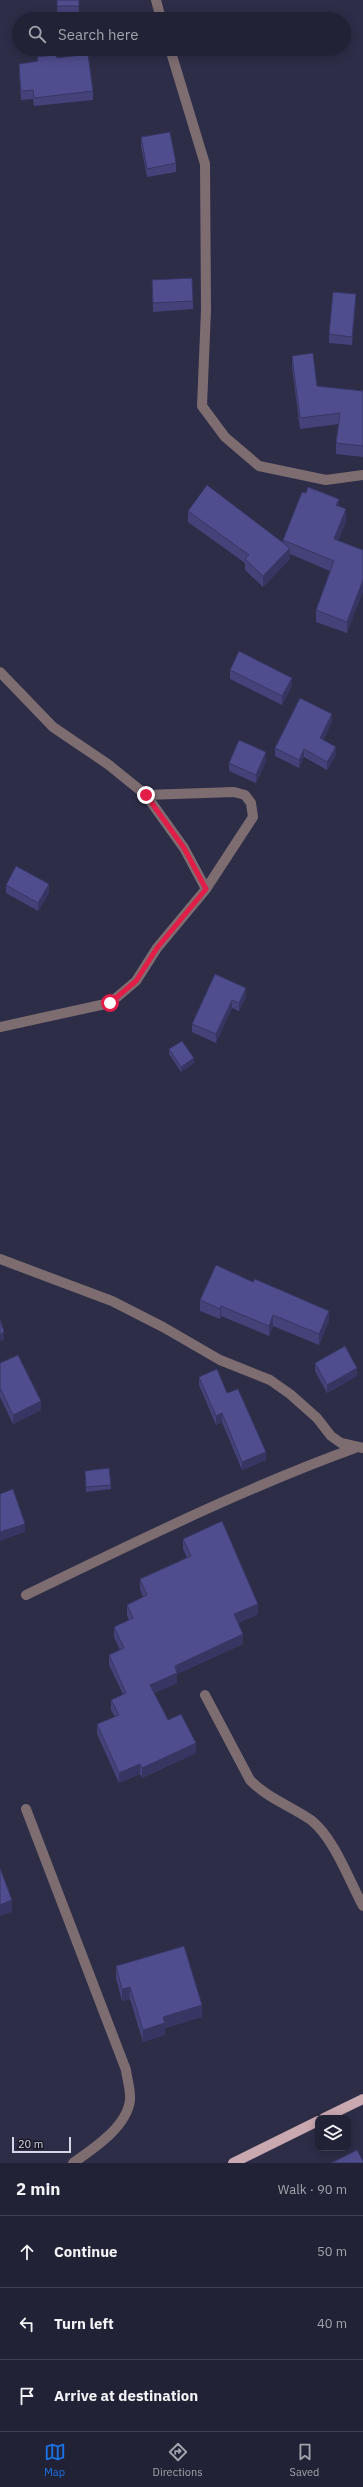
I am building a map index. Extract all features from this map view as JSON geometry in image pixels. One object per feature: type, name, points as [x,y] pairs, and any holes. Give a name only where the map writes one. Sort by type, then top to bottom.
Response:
[{"type":"main road","points":[[330,2115],[363,2099]]},
{"type":"main road","points":[[233,2163],[315,2122]]},
{"type":"street","points":[[156,0],[159,12]]},
{"type":"street","points":[[172,56],[205,164],[206,310],[202,406],[225,438],[259,466],[326,480],[363,475]]},
{"type":"street","points":[[0,672],[52,727],[109,765],[146,795],[184,848],[206,889]]},
{"type":"street","points":[[0,1026],[110,1003],[136,981],[157,948],[206,889],[252,817],[251,803],[245,796],[234,792],[146,795]]},
{"type":"street","points":[[0,1259],[112,1301],[163,1327],[220,1360],[270,1380],[290,1394],[317,1418],[331,1436],[359,1448]]},
{"type":"street","points":[[26,1595],[220,1502],[302,1467],[359,1448]]},
{"type":"street","points":[[205,1695],[250,1780],[258,1790],[319,1827],[330,1843],[363,1906]]},
{"type":"street","points":[[26,1809],[126,2070],[130,2101],[120,2124],[105,2141],[73,2163]]},
{"type":"building","points":[[57,0],[79,0],[79,6],[57,6]]},
{"type":"building","points":[[56,56],[57,58],[88,56],[93,91],[34,98],[33,90],[21,91],[19,64],[38,61],[37,57]]},
{"type":"building","points":[[170,132],[176,163],[147,169],[141,137]]},
{"type":"building","points":[[192,278],[193,301],[153,303],[152,280]]},
{"type":"building","points":[[333,292],[356,294],[352,337],[329,334]]},
{"type":"building","points":[[313,353],[317,386],[363,391],[363,446],[336,443],[340,413],[300,418],[292,356]]},
{"type":"building","points":[[207,485],[290,548],[263,576],[245,559],[249,555],[188,511]]},
{"type":"building","points":[[308,487],[339,499],[336,505],[346,509],[334,539],[363,550],[363,580],[347,622],[316,610],[334,561],[283,540],[302,492],[306,493]]},
{"type":"building","points":[[239,651],[292,678],[282,696],[230,670]]},
{"type":"building","points":[[300,698],[332,714],[320,738],[336,747],[327,762],[304,749],[299,760],[275,748]]},
{"type":"building","points":[[239,740],[266,752],[256,775],[229,763]]},
{"type":"building","points":[[16,866],[49,884],[38,903],[6,885]]},
{"type":"building","points":[[215,974],[246,988],[239,1003],[232,1000],[216,1034],[192,1024]]},
{"type":"building","points":[[182,1041],[194,1058],[181,1067],[169,1049]]},
{"type":"building","points":[[216,1265],[253,1282],[255,1279],[329,1311],[319,1334],[273,1315],[269,1326],[221,1306],[220,1309],[200,1300]]},
{"type":"building","points":[[0,1319],[4,1332],[0,1334]]},
{"type":"building","points":[[345,1346],[357,1368],[327,1385],[315,1363]]},
{"type":"building","points":[[18,1355],[41,1401],[13,1415],[0,1388],[0,1363]]},
{"type":"building","points":[[217,1369],[227,1393],[238,1389],[266,1452],[242,1462],[222,1413],[216,1416],[199,1377]]},
{"type":"building","points":[[109,1468],[111,1485],[86,1487],[85,1471]]},
{"type":"building","points":[[13,1489],[25,1524],[0,1532],[0,1494]]},
{"type":"building","points":[[222,1521],[258,1604],[234,1614],[243,1634],[175,1666],[177,1673],[150,1685],[168,1720],[181,1714],[196,1743],[142,1768],[140,1764],[119,1773],[97,1724],[119,1715],[111,1700],[126,1693],[109,1655],[124,1648],[114,1627],[133,1618],[127,1605],[147,1595],[140,1579],[191,1556],[183,1539]]},
{"type":"building","points":[[0,1868],[12,1900],[0,1905]]},
{"type":"building","points":[[184,1946],[202,2005],[163,2017],[165,2023],[143,2030],[130,1987],[122,1989],[116,1966]]},
{"type":"building","points":[[357,2150],[363,2163],[331,2163]]},
{"type":"route","points":[[110,1003],[136,981],[157,948],[206,889],[184,848],[146,795]]}]
